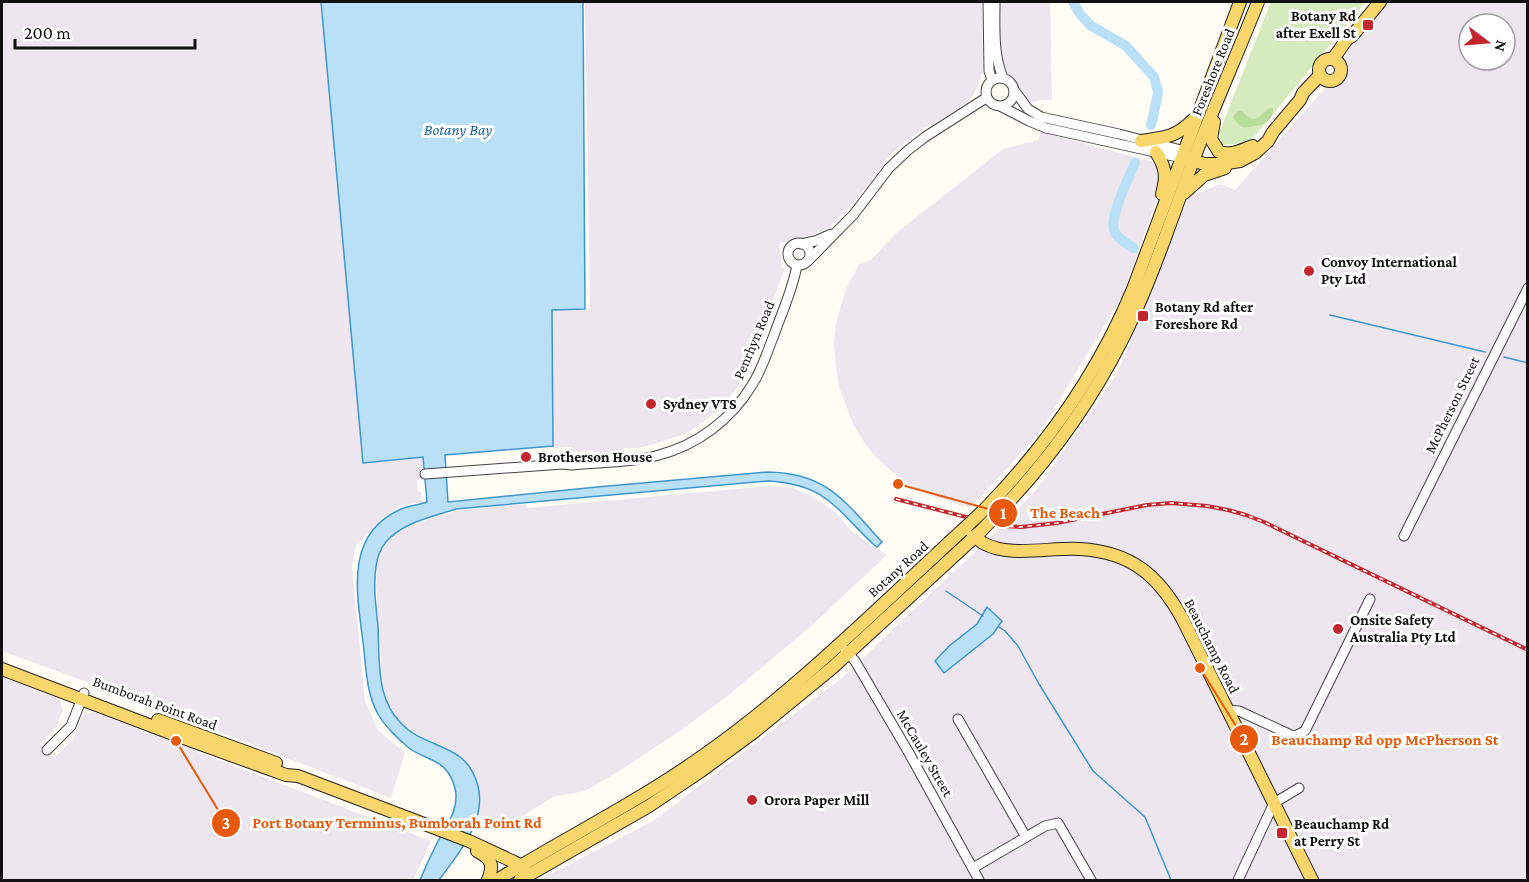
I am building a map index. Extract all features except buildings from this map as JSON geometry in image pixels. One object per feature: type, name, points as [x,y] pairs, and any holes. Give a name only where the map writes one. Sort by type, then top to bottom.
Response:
[{"type":"main road","name":"Foreshore Road","points":[[1189,156],[1198,116],[1240,2]]},
{"type":"main road","name":"Foreshore Road","points":[[1189,156],[1219,98],[1258,2]]},
{"type":"main road","points":[[1336,62],[1347,39],[1380,2]]},
{"type":"main road","points":[[1181,196],[1204,176],[1249,157],[1262,148],[1300,100],[1307,97],[1318,85],[1322,77],[1320,64],[1326,59],[1336,62],[1341,71],[1338,78],[1331,81],[1322,77]]},
{"type":"main road","points":[[1219,98],[1211,139],[1215,147],[1219,152],[1228,154],[1253,146]]},
{"type":"main road","points":[[1141,141],[1178,133],[1198,116]]},
{"type":"main road","points":[[1189,156],[1228,157],[1244,153],[1263,137],[1273,132]]},
{"type":"main road","points":[[1150,242],[1166,173],[1156,152]]},
{"type":"main road","points":[[1189,156],[1205,164],[1240,161]]},
{"type":"main road","name":"Botany Road","points":[[497,880],[523,874],[622,822],[701,771],[807,689],[844,648],[1001,510],[1058,444],[1106,371],[1137,307],[1181,196],[1189,156]]},
{"type":"main road","name":"Botany Road","points":[[975,531],[986,508],[1034,455],[1078,394],[1104,351],[1189,156]]},
{"type":"main road","name":"Beauchamp Road","points":[[975,531],[997,543],[1027,550],[1101,551],[1143,570],[1158,583],[1171,598],[1312,880]]},
{"type":"main road","name":"Bumborah Point Road","points":[[2,660],[83,697]]},
{"type":"main road","name":"Bumborah Point Road","points":[[2,669],[209,743],[286,775],[298,776],[442,830],[523,874]]},
{"type":"main road","name":"Bumborah Point Road","points":[[467,843],[489,861],[492,868],[488,880]]},
{"type":"street","points":[[987,2],[992,52],[1003,78],[1012,85],[1028,109],[1046,128],[1156,152],[1189,156]]},
{"type":"street","points":[[992,80],[989,71],[995,2]]},
{"type":"street","points":[[1003,78],[992,80],[986,89],[986,98],[990,104],[1039,121],[1141,141],[1189,156]]},
{"type":"street","points":[[962,114],[1007,105],[1014,96],[1014,90]]},
{"type":"street","points":[[796,265],[805,264],[854,214],[889,168],[907,151],[986,98]]},
{"type":"street","points":[[801,244],[834,234]]},
{"type":"street","points":[[801,244],[809,250],[808,261]]},
{"type":"street","name":"Penrhyn Road","points":[[425,474],[641,459],[677,449],[706,434],[734,410],[755,380],[766,357],[790,291],[796,265],[790,260],[788,252],[793,245],[801,244]]},
{"type":"street","name":"McPherson Street","points":[[1404,536],[1527,288]]},
{"type":"street","points":[[1228,710],[1239,711],[1291,735],[1295,736],[1305,731],[1370,599]]},
{"type":"street","name":"McCauley Street","points":[[844,648],[860,669],[980,880]]},
{"type":"street","points":[[47,750],[71,726],[83,697]]},
{"type":"street","points":[[958,719],[1026,837]]},
{"type":"street","points":[[1238,880],[1274,803],[1299,788]]},
{"type":"street","points":[[973,868],[1045,826],[1058,823],[1091,880]]},
{"type":"shaded area","points":[[2,2],[321,2],[363,462],[423,457],[424,479],[417,480],[422,501],[427,502],[402,505],[383,517],[356,545],[352,567],[365,701],[378,730],[405,753],[391,798],[2,651]]},
{"type":"shaded area","points":[[585,2],[982,2],[983,72],[973,96],[963,105],[925,127],[893,152],[853,203],[827,229],[805,238],[779,243],[782,268],[785,268],[747,374],[728,399],[706,420],[687,433],[638,448],[624,448],[624,453],[593,455],[593,450],[572,452],[572,447],[551,448],[551,309],[587,310],[590,308]]},
{"type":"shaded area","points":[[998,2],[1050,2],[1052,100],[1041,100],[1028,104],[1014,78],[1006,72],[998,52]]},
{"type":"shaded area","points":[[1380,2],[1527,2],[1527,880],[539,880],[653,821],[842,678],[1002,526],[1037,489],[1117,374],[1189,197],[1221,184],[1235,190],[1328,85],[1338,85],[1347,71],[1346,56],[1354,34]]},
{"type":"shaded area","points":[[1040,132],[1154,162],[1160,167],[1161,187],[1123,294],[1044,426],[971,507],[962,506],[927,494],[899,478],[875,456],[864,442],[853,424],[839,387],[834,344],[836,323],[846,289],[859,264],[871,260],[895,234],[1003,149],[1038,140]]},
{"type":"shaded area","points":[[769,486],[793,488],[813,497],[835,512],[852,532],[887,555],[811,626],[730,694],[680,731],[619,771],[585,791],[553,797],[507,826],[478,815],[479,789],[473,772],[460,756],[448,748],[411,731],[397,718],[389,704],[383,686],[376,586],[377,566],[384,546],[397,533],[411,525],[455,511],[526,504],[527,508]]},
{"type":"shaded area","points":[[2,677],[59,699],[63,709],[56,727],[40,744],[54,758],[74,738],[82,716],[93,712],[431,841],[413,880],[2,880]]},
{"type":"green space","points":[[1271,2],[1365,2],[1255,136],[1245,143],[1222,145],[1219,133]]},
{"type":"green space","points":[[1273,108],[1273,113],[1269,120],[1257,126],[1244,127],[1233,117],[1238,111],[1242,111],[1254,119]]},
{"type":"water","name":"Botany Bay","points":[[321,2],[583,2],[585,309],[552,310],[553,446],[445,455],[448,502],[768,472],[789,474],[821,484],[834,492],[882,542],[877,547],[874,545],[839,510],[817,493],[788,483],[768,481],[456,509],[418,521],[393,535],[384,544],[380,553],[375,582],[379,666],[386,699],[394,715],[410,731],[455,753],[464,761],[472,771],[480,799],[475,824],[469,836],[439,880],[420,880],[454,810],[456,796],[452,778],[442,766],[416,753],[396,737],[374,706],[367,679],[357,585],[362,549],[370,533],[383,520],[401,509],[427,502],[423,457],[363,463]]},
{"type":"water","points":[[987,607],[1002,621],[993,634],[944,673],[935,661],[949,646],[977,624]]},
{"type":"waterway","points":[[1073,2],[1090,25],[1126,46],[1154,77],[1158,92],[1151,125]]},
{"type":"waterway","points":[[1134,248],[1115,233],[1114,217],[1135,163]]},
{"type":"waterway","points":[[1330,315],[1485,352]]},
{"type":"waterway","points":[[1504,357],[1528,363]]},
{"type":"waterway","points":[[946,591],[983,616]]},
{"type":"waterway","points":[[999,627],[1018,646],[1093,771],[1145,817],[1171,880]]},
{"type":"railway","points":[[896,499],[1001,526],[1021,527],[1057,523],[1147,505],[1171,503],[1228,510],[1264,522],[1528,650]]},
{"type":"place","name":"Botany Rd after Exell St","points":[[1368,25]]},
{"type":"place","name":"Convoy International Pty Ltd","points":[[1309,271]]},
{"type":"place","name":"Botany Rd after Foreshore Rd","points":[[1143,316]]},
{"type":"place","name":"Sydney VTS","points":[[651,404]]},
{"type":"place","name":"Brotherson House","points":[[526,457]]},
{"type":"place","name":"The Beach","points":[[898,484]]},
{"type":"place","name":"Onsite Safety Australia Pty Ltd","points":[[1338,629]]},
{"type":"place","name":"Beauchamp Rd opp McPherson St","points":[[1200,668]]},
{"type":"place","name":"Port Botany Terminus, Bumborah Point Rd","points":[[176,741]]},
{"type":"place","name":"Orora Paper Mill","points":[[752,800]]},
{"type":"place","name":"Beauchamp Rd at Perry St","points":[[1282,833]]}]
